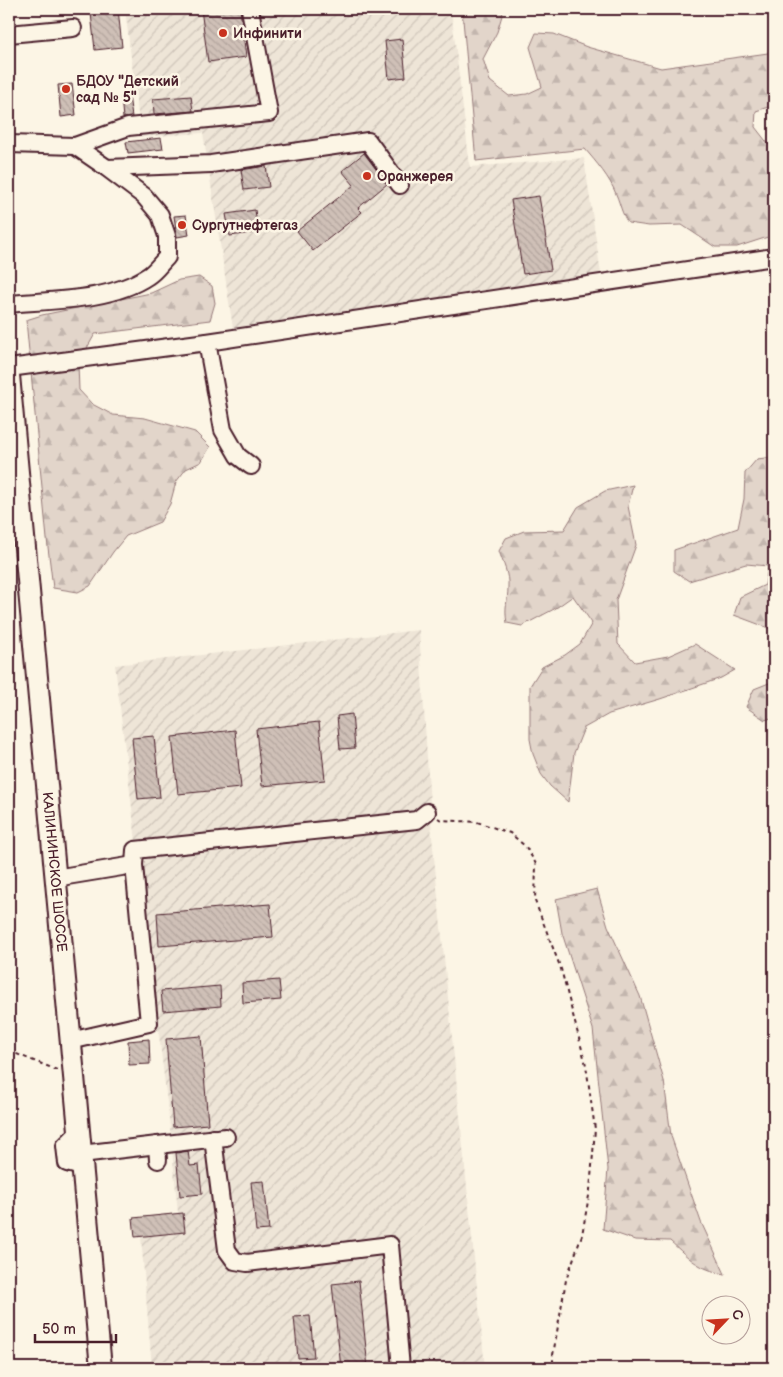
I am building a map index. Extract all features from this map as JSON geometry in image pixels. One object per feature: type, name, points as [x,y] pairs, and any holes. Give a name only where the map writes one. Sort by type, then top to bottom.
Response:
[{"type":"main road","name":"КАЛИНИНСКОЕ ШОССЕ","points":[[9,375],[100,1368]]},
{"type":"street","points":[[9,144],[75,146],[128,127],[269,113],[250,9]]},
{"type":"street","points":[[9,34],[73,28]]},
{"type":"street","points":[[107,168],[211,164],[368,141],[400,185]]},
{"type":"street","points":[[9,304],[97,295],[125,288],[148,276],[168,257],[167,236],[160,215],[144,196],[75,146]]},
{"type":"street","points":[[9,368],[207,342],[774,256]]},
{"type":"street","points":[[207,342],[222,430],[238,456],[251,466]]},
{"type":"street","points":[[70,1041],[149,1023],[134,865],[135,850],[417,820],[427,812]]},
{"type":"street","points":[[55,878],[134,865]]},
{"type":"street","points":[[81,1161],[157,1153],[220,1138],[227,1250],[235,1261],[247,1263],[390,1245],[401,1368]]},
{"type":"path","points":[[427,812],[441,820],[477,822],[502,830],[510,833],[526,847],[536,864],[535,901],[561,969],[586,1064],[595,1129],[590,1190],[582,1235],[566,1280],[553,1355],[553,1368]]},
{"type":"path","points":[[9,1051],[74,1076]]},
{"type":"shaded area","points":[[125,9],[451,9],[470,167],[584,158],[601,274],[233,328],[203,133],[141,137]]},
{"type":"shaded area","points":[[419,630],[432,837],[485,1368],[152,1368],[141,1237],[135,1237],[133,1218],[178,1213],[170,1127],[115,665]]},
{"type":"green space","points":[[462,9],[504,9],[497,32],[483,59],[490,81],[509,96],[527,94],[542,87],[530,47],[536,33],[554,34],[587,47],[661,68],[768,53],[774,45],[774,105],[756,111],[755,127],[774,149],[774,235],[737,247],[715,247],[682,225],[649,226],[628,223],[610,182],[585,149],[476,161]]},
{"type":"green space","points":[[199,277],[212,286],[215,303],[210,320],[95,334],[78,364],[79,390],[92,404],[113,415],[145,418],[195,432],[210,447],[201,462],[186,469],[176,482],[170,504],[160,522],[126,536],[90,586],[78,592],[53,588],[26,320],[42,315],[151,293],[179,280]]},
{"type":"green space","points":[[774,457],[774,630],[734,615],[740,597],[765,585],[768,566],[746,564],[689,581],[674,571],[674,550],[738,528],[744,499],[745,473],[757,459]]},
{"type":"green space","points":[[633,485],[628,506],[636,545],[616,600],[618,644],[635,662],[668,656],[695,644],[735,670],[721,678],[609,714],[584,728],[574,753],[568,802],[550,786],[541,774],[533,754],[530,739],[530,686],[542,667],[565,655],[580,644],[592,623],[573,596],[556,608],[522,626],[507,623],[508,578],[499,551],[506,538],[524,531],[564,530],[578,507],[605,491]]},
{"type":"green space","points":[[774,681],[774,717],[765,720],[746,707],[754,689]]},
{"type":"green space","points":[[597,889],[608,926],[640,996],[664,1081],[671,1136],[701,1222],[725,1274],[701,1266],[670,1241],[635,1240],[603,1229],[608,1169],[593,1029],[562,933],[556,899]]},
{"type":"building","points":[[118,9],[122,47],[95,50],[91,13]]},
{"type":"building","name":"Инфинити","points":[[201,9],[240,9],[246,57],[208,62]]},
{"type":"building","points":[[402,39],[406,77],[389,79],[385,41]]},
{"type":"building","points":[[72,84],[76,115],[61,117],[58,85]]},
{"type":"building","points":[[129,96],[132,117],[123,118],[121,97]]},
{"type":"building","points":[[191,96],[193,111],[154,114],[153,99]]},
{"type":"building","points":[[161,138],[163,149],[128,153],[126,142]]},
{"type":"building","points":[[364,153],[387,184],[358,208],[362,212],[313,251],[297,231],[354,185],[342,171]]},
{"type":"building","points":[[266,166],[269,187],[244,190],[241,170]]},
{"type":"building","points":[[539,196],[551,270],[523,274],[511,200]]},
{"type":"building","points":[[255,210],[258,232],[230,236],[226,214]]},
{"type":"building","points":[[186,215],[189,235],[177,237],[174,216]]},
{"type":"building","points":[[352,714],[355,748],[340,749],[337,716]]},
{"type":"building","points":[[319,722],[325,780],[262,786],[256,729]]},
{"type":"building","points":[[235,730],[241,788],[178,794],[172,737]]},
{"type":"building","points":[[154,736],[160,797],[138,799],[132,738]]},
{"type":"building","points":[[270,904],[273,937],[159,946],[157,913]]},
{"type":"building","points":[[279,980],[281,1000],[243,1003],[242,983]]},
{"type":"building","points":[[220,986],[221,1006],[163,1011],[161,991]]},
{"type":"building","points":[[201,1036],[208,1124],[173,1127],[166,1039]]},
{"type":"building","points":[[149,1039],[150,1064],[129,1065],[128,1041]]},
{"type":"building","points":[[188,1151],[190,1166],[199,1165],[202,1194],[180,1196],[176,1153]]},
{"type":"building","points":[[264,1181],[269,1230],[256,1231],[251,1182]]},
{"type":"building","points":[[183,1213],[185,1232],[135,1237],[133,1218]]},
{"type":"building","points":[[359,1281],[368,1368],[341,1368],[332,1284]]},
{"type":"building","points":[[310,1316],[314,1357],[298,1358],[294,1317]]},
{"type":"place","name":"Инфинити","points":[[223,33]]},
{"type":"place","name":"БДОУ \"Детский сад № 5\"","points":[[66,89]]},
{"type":"place","name":"Оранжерея","points":[[367,176]]},
{"type":"place","name":"Сургутнефтегаз","points":[[182,225]]}]
